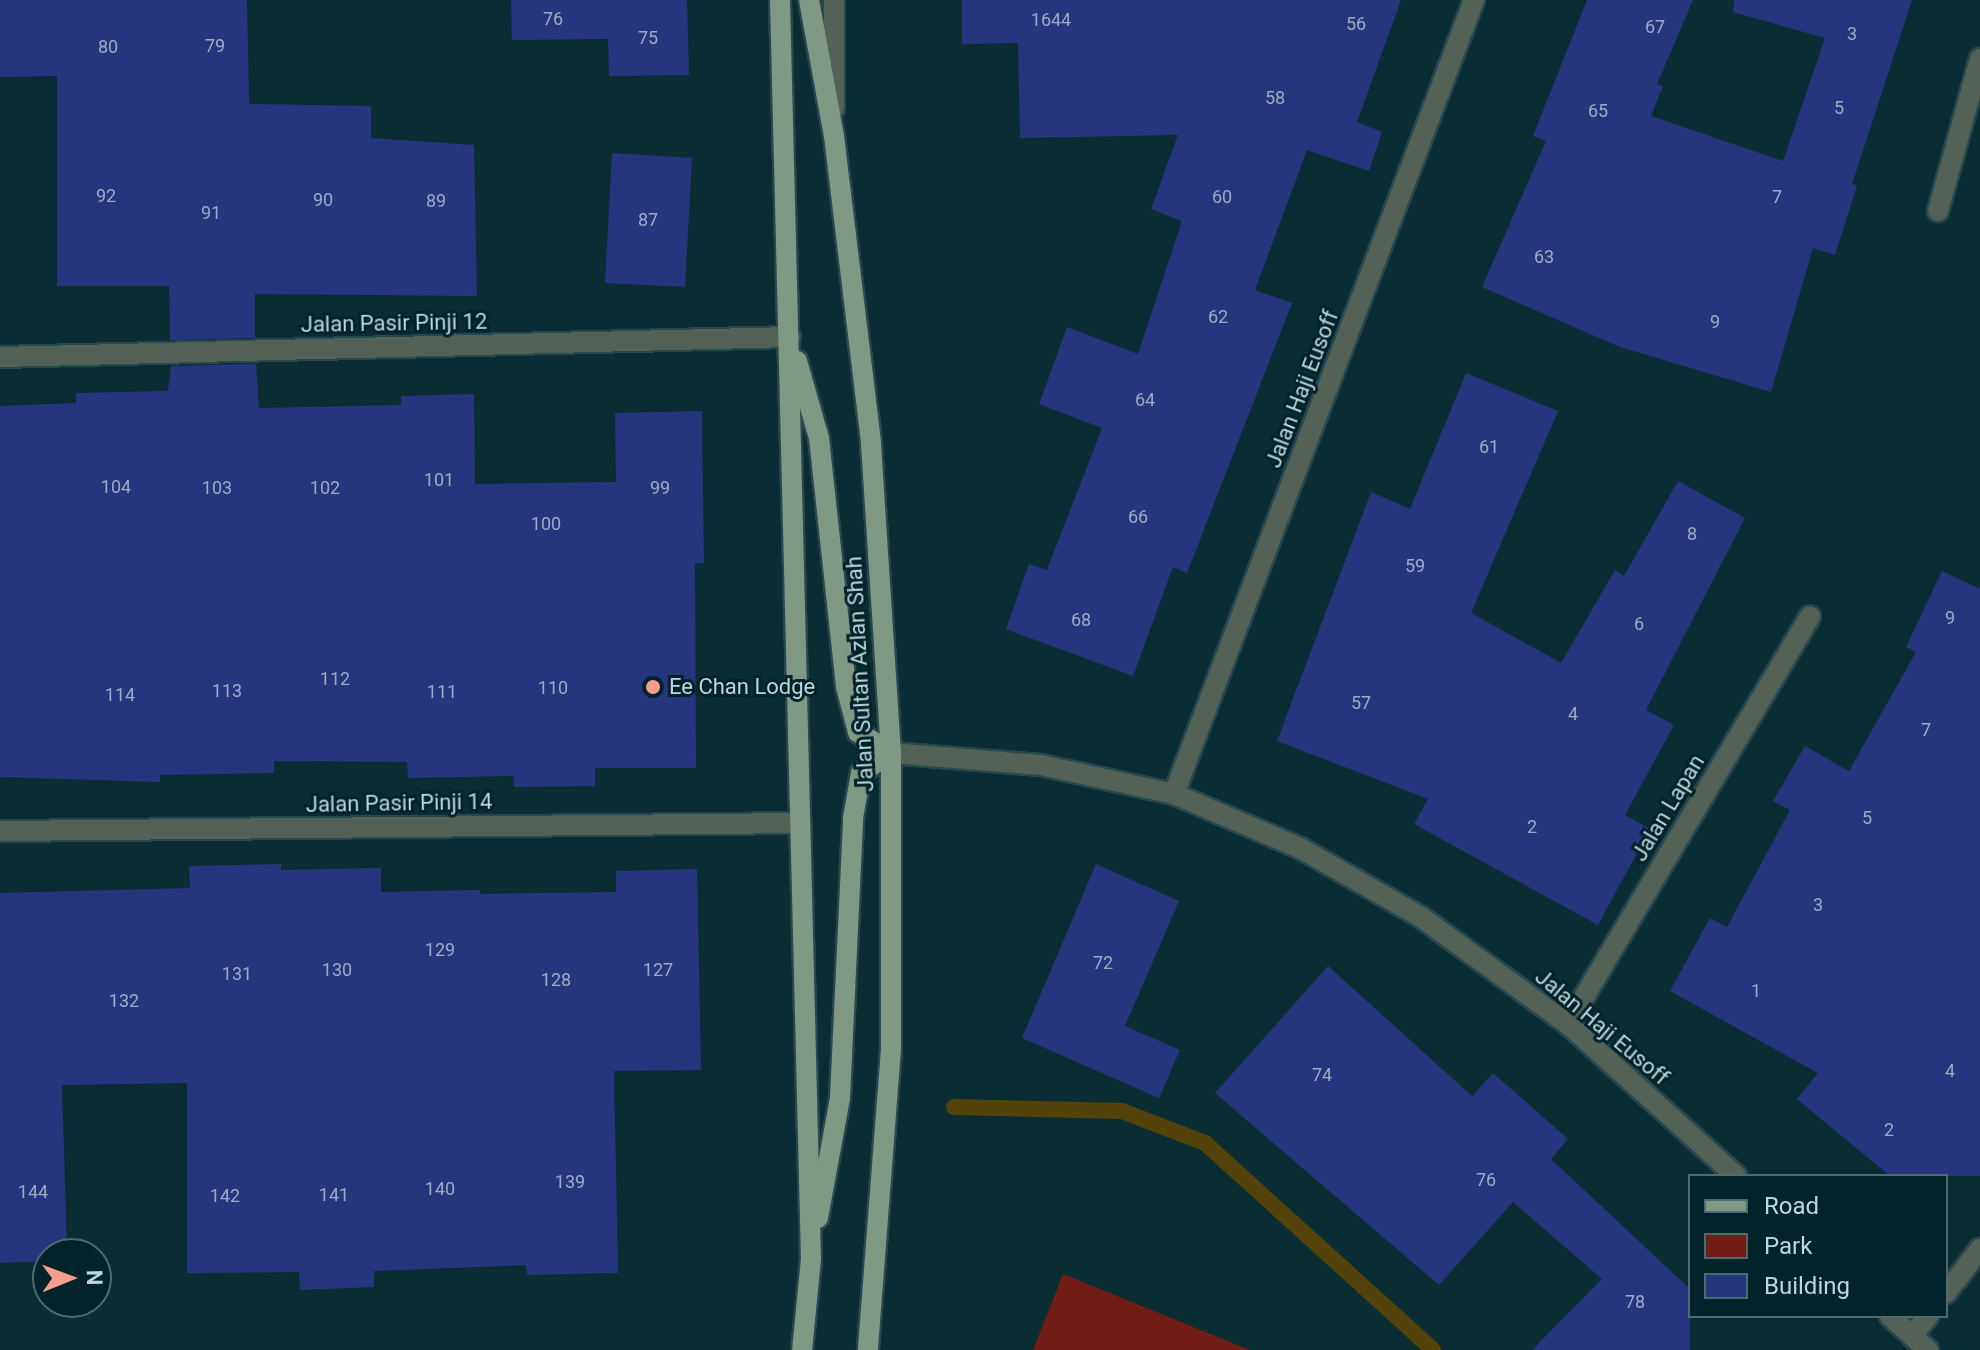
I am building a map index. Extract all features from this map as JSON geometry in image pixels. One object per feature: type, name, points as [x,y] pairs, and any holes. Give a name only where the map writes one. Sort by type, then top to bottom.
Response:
[{"type":"main road","points":[[780,0],[811,1259]]},
{"type":"main road","name":"Jalan Sultan Azlan Shah","points":[[809,0],[834,136],[871,444],[891,753],[891,1049],[868,1350]]},
{"type":"main road","points":[[790,337],[819,438],[846,687],[858,732],[891,753],[861,773],[853,818],[840,1098],[811,1259],[802,1350]]},
{"type":"street","points":[[834,0],[834,136]]},
{"type":"street","name":"Jalan Haji Eusoff","points":[[1174,794],[1474,0]]},
{"type":"street","points":[[1938,211],[1980,59]]},
{"type":"street","name":"Jalan Pasir Pinji 12","points":[[0,357],[790,337]]},
{"type":"street","name":"Jalan Lapan","points":[[1568,1024],[1810,617]]},
{"type":"street","name":"Jalan Haji Eusoff","points":[[891,753],[1041,765],[1174,794],[1300,848],[1421,917],[1568,1024],[1734,1174]]},
{"type":"street","name":"Jalan Pasir Pinji 14","points":[[0,831],[798,823]]},
{"type":"street","points":[[1948,1290],[1980,1249]]},
{"type":"street","points":[[1892,1318],[1920,1343],[1927,1318]]},
{"type":"green space","points":[[1063,1274],[1250,1350],[1033,1350]]},
{"type":"building","points":[[0,0],[247,0],[249,104],[371,106],[371,138],[474,145],[477,296],[255,294],[255,338],[170,340],[169,286],[57,286],[57,76],[0,77]]},
{"type":"building","points":[[511,0],[687,0],[689,75],[609,76],[608,39],[512,40]]},
{"type":"building","points":[[962,0],[1401,0],[1357,122],[1382,132],[1369,171],[1307,150],[1255,290],[1292,303],[1187,573],[1173,567],[1133,676],[1006,629],[1029,564],[1047,570],[1102,428],[1039,404],[1067,327],[1138,354],[1182,221],[1151,209],[1178,135],[1020,138],[1018,43],[962,44]]},
{"type":"building","points":[[1587,0],[1693,0],[1657,84],[1663,86],[1651,116],[1783,161],[1825,38],[1733,12],[1734,0],[1912,0],[1852,184],[1857,186],[1835,255],[1813,248],[1771,392],[1620,347],[1482,287],[1546,141],[1533,136]]},
{"type":"building","points":[[612,153],[692,158],[685,287],[605,283]]},
{"type":"building","points":[[256,364],[259,408],[401,405],[401,396],[474,394],[475,484],[616,482],[615,413],[702,411],[704,563],[695,563],[696,768],[595,768],[595,786],[514,787],[513,776],[408,778],[407,762],[274,761],[274,773],[160,775],[160,782],[0,777],[0,406],[76,403],[76,393],[168,391],[171,366]]},
{"type":"building","points":[[1466,373],[1558,411],[1471,613],[1561,663],[1615,570],[1624,576],[1678,481],[1745,518],[1646,710],[1674,725],[1625,815],[1650,829],[1598,925],[1414,824],[1428,799],[1277,741],[1371,492],[1410,509]]},
{"type":"building","points":[[1942,571],[1980,589],[1980,1176],[1888,1174],[1797,1099],[1818,1073],[1670,991],[1710,918],[1727,927],[1790,810],[1773,801],[1805,746],[1849,771],[1916,652],[1906,647]]},
{"type":"building","points":[[281,864],[281,870],[381,868],[381,892],[480,890],[480,894],[616,892],[616,871],[697,869],[701,1070],[614,1071],[618,1273],[527,1275],[526,1265],[374,1271],[374,1287],[300,1290],[299,1272],[187,1273],[187,1083],[62,1085],[67,1238],[32,1238],[32,1262],[0,1263],[0,893],[190,888],[189,866]]},
{"type":"building","points":[[1096,864],[1179,901],[1125,1026],[1180,1050],[1159,1098],[1022,1038]]},
{"type":"building","points":[[1328,966],[1472,1096],[1493,1073],[1568,1139],[1551,1159],[1688,1287],[1690,1350],[1532,1350],[1602,1279],[1513,1202],[1439,1285],[1215,1093]]},
{"type":"waterway","points":[[954,1107],[1122,1111],[1205,1143],[1433,1350]]},
{"type":"place","name":"Ee Chan Lodge","points":[[653,687]]}]
